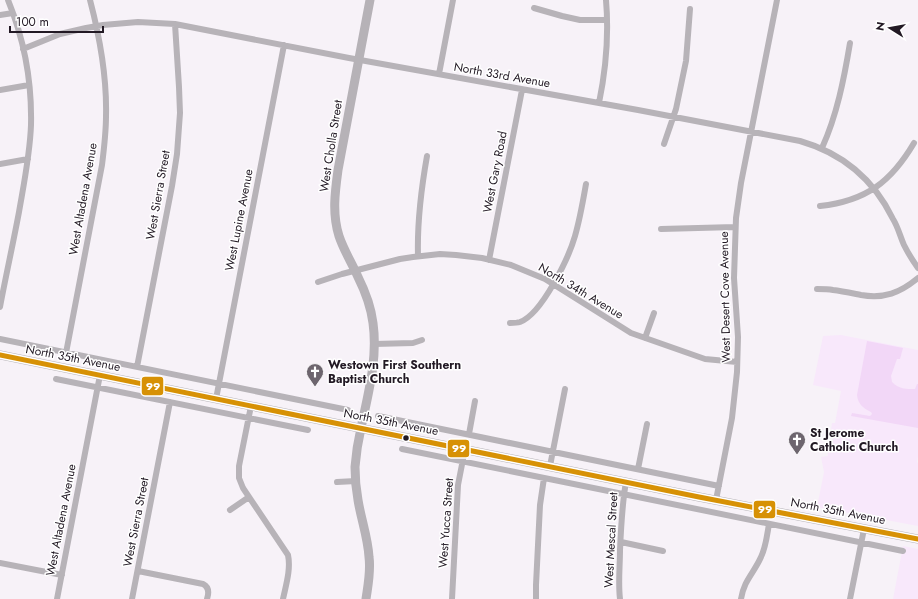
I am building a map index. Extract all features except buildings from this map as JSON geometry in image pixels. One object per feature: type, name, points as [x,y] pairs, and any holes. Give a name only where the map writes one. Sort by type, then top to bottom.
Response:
[{"type":"main road","name":"West Cholla Street","points":[[366,599],[370,558],[358,501],[356,458],[372,370],[374,334],[371,312],[366,295],[344,250],[339,235],[335,212],[335,192],[370,0]]},
{"type":"main road","name":"North 35th Avenue","points":[[0,355],[626,482],[918,539]]},
{"type":"street","points":[[0,307],[27,170],[31,126],[29,85],[23,49],[8,0]]},
{"type":"street","name":"West Altadena Avenue","points":[[66,353],[102,165],[105,136],[106,115],[102,52],[90,0]]},
{"type":"street","points":[[439,74],[453,0]]},
{"type":"street","points":[[599,103],[605,72],[607,45],[606,0]]},
{"type":"street","name":"West Desert Cove Avenue","points":[[716,500],[732,418],[735,393],[738,337],[734,278],[736,227],[741,183],[777,0]]},
{"type":"street","points":[[534,8],[580,20],[607,20]]},
{"type":"street","points":[[664,144],[674,117],[686,61],[690,9]]},
{"type":"street","points":[[0,15],[13,13]]},
{"type":"street","name":"North 33rd Avenue","points":[[23,49],[60,34],[96,26],[138,22],[174,24],[359,60],[800,141],[822,148],[848,164],[869,182],[887,206],[904,246],[918,268]]},
{"type":"street","name":"West Sierra Street","points":[[137,368],[177,154],[180,113],[174,24]]},
{"type":"street","points":[[822,148],[839,99],[850,43]]},
{"type":"street","name":"West Lupine Avenue","points":[[216,399],[284,45]]},
{"type":"street","points":[[0,90],[29,85]]},
{"type":"street","name":"West Gary Road","points":[[489,260],[522,90]]},
{"type":"street","points":[[820,206],[833,205],[854,199],[874,188],[890,176],[898,167],[914,143]]},
{"type":"street","points":[[418,256],[420,202],[427,156]]},
{"type":"street","points":[[0,164],[28,159]]},
{"type":"street","points":[[510,323],[520,322],[536,308],[553,284],[565,263],[575,235],[586,184]]},
{"type":"street","points":[[661,229],[736,227]]},
{"type":"street","name":"North 34th Avenue","points":[[318,282],[342,274],[400,259],[418,256],[440,254],[489,260],[511,265],[545,279],[631,333],[705,359],[737,362]]},
{"type":"street","points":[[817,289],[878,296],[892,294],[899,291],[918,278]]},
{"type":"street","points":[[645,338],[654,313]]},
{"type":"street","name":"North 35th Avenue","points":[[0,340],[348,410]]},
{"type":"street","points":[[374,344],[413,343],[422,340]]},
{"type":"street","name":"West Altadena Avenue","points":[[57,599],[100,375]]},
{"type":"street","name":"North 35th Avenue","points":[[56,379],[308,430]]},
{"type":"street","points":[[550,466],[565,389]]},
{"type":"street","points":[[469,434],[475,401]]},
{"type":"street","name":"West Sierra Street","points":[[132,599],[170,402]]},
{"type":"street","points":[[251,406],[239,472],[241,483],[249,497],[288,555],[289,569],[283,599]]},
{"type":"street","name":"North 35th Avenue","points":[[378,416],[719,486]]},
{"type":"street","points":[[638,469],[647,424]]},
{"type":"street","name":"North 35th Avenue","points":[[402,449],[903,551]]},
{"type":"street","name":"West Yucca Street","points":[[452,599],[458,485],[465,449]]},
{"type":"street","points":[[536,599],[540,505],[544,478]]},
{"type":"street","points":[[337,482],[356,481]]},
{"type":"street","name":"West Mescal Street","points":[[620,599],[618,588],[626,482]]},
{"type":"street","points":[[230,510],[249,497]]},
{"type":"street","points":[[741,599],[743,588],[763,552],[769,524]]},
{"type":"street","points":[[850,599],[864,529]]},
{"type":"street","points":[[621,542],[663,551]]},
{"type":"street","points":[[0,563],[62,575]]},
{"type":"street","points":[[138,571],[205,585],[208,593],[207,599]]},
{"type":"shaded area","points":[[841,335],[918,350],[918,526],[817,507],[824,472],[821,457],[828,456],[827,448],[832,445],[832,423],[835,423],[841,391],[813,385],[823,336]]},
{"type":"shaded area","points":[[867,341],[903,348],[900,359],[897,359],[891,376],[892,382],[900,387],[909,389],[915,389],[918,384],[918,428],[851,416],[852,413],[870,416],[872,414],[861,405],[858,401],[857,395]]},
{"type":"shaded area","points":[[903,546],[918,549],[918,599],[893,599]]},
{"type":"transit line","name":"99","points":[[0,355],[699,497],[918,539]]},
{"type":"place","name":"Westown First Southern Baptist Church","points":[[315,387]]},
{"type":"place","name":"St Jerome Catholic Church","points":[[797,455]]}]
